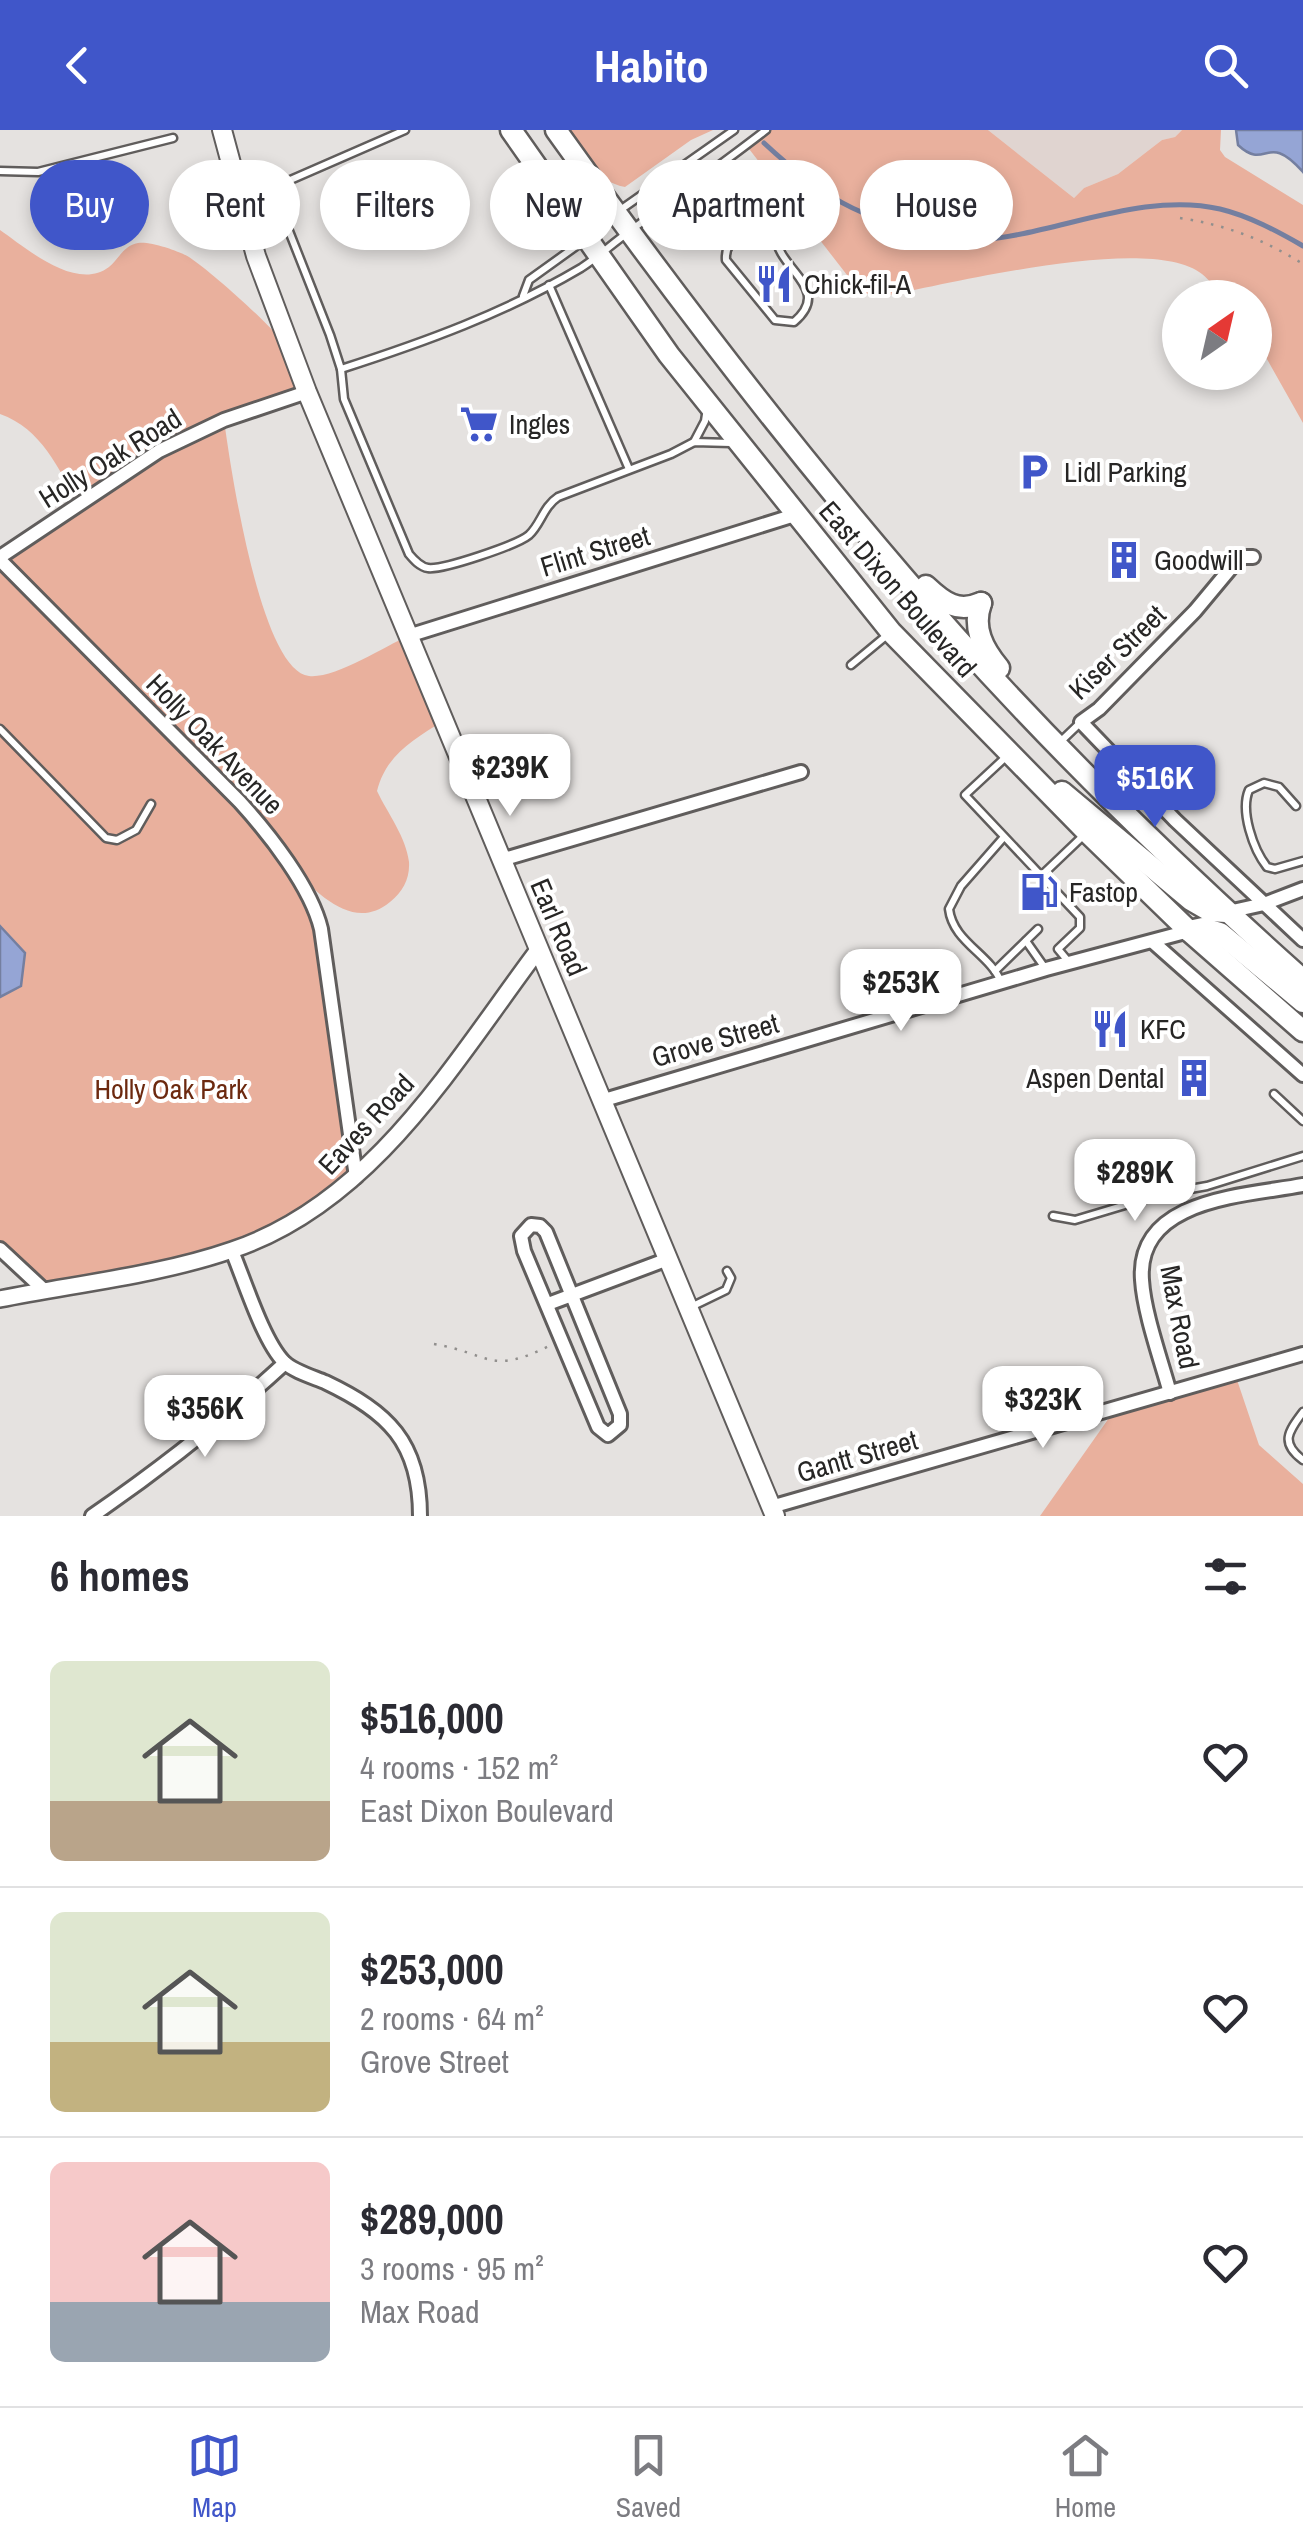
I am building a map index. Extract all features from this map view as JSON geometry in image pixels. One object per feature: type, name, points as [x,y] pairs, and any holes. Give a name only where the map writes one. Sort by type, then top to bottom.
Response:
[{"type":"highway","name":"East Dixon Boulevard","points":[[511,130],[532,160]]},
{"type":"highway","name":"East Dixon Boulevard","points":[[556,130],[578,160]]},
{"type":"highway","name":"East Dixon Boulevard","points":[[617,215],[756,400],[953,634],[1038,726],[1303,980]]},
{"type":"highway","name":"East Dixon Boulevard","points":[[593,250],[707,402],[891,632],[1026,772],[1189,931],[1303,1031]]},
{"type":"highway","points":[[850,512],[942,600],[964,608],[981,603],[977,620],[984,646],[1038,716],[1038,726]]},
{"type":"highway","points":[[1026,772],[1070,797],[1201,908],[1228,912]]},
{"type":"highway","points":[[1189,931],[1203,928],[1220,934],[1303,1002]]},
{"type":"main road","name":"Earl Road","points":[[222,130],[229,160]]},
{"type":"main road","name":"Earl Road","points":[[254,250],[307,392],[773,1511]]},
{"type":"street","name":"Holly Oak Road","points":[[0,558],[158,452],[224,420],[307,392]]},
{"type":"street","name":"Flint Street","points":[[408,636],[798,514]]},
{"type":"street","name":"Kiser Street","points":[[1081,722],[1195,611],[1240,557],[1253,557]]},
{"type":"street","name":"Holly Oak Avenue","points":[[0,558],[240,802],[260,825],[310,902],[322,929],[356,1177]]},
{"type":"street","points":[[1081,722],[1134,779],[1303,940]]},
{"type":"street","points":[[501,860],[801,772]]},
{"type":"street","points":[[1228,912],[1303,889]]},
{"type":"street","name":"Grove Street","points":[[601,1100],[998,977],[1046,969],[1189,931]]},
{"type":"street","points":[[1153,942],[1303,1075]]},
{"type":"street","name":"Eaves Road","points":[[0,1298],[232,1251],[307,1214],[356,1177],[426,1100],[538,950]]},
{"type":"street","name":"Max Road","points":[[1170,1393],[1142,1281],[1144,1256],[1152,1236],[1164,1222],[1190,1208],[1303,1185]]},
{"type":"street","points":[[531,1226],[540,1226],[546,1232],[574,1294],[622,1418],[612,1433],[605,1435],[598,1427],[522,1240],[523,1232],[531,1226]]},
{"type":"street","points":[[0,1248],[44,1290]]},
{"type":"street","points":[[232,1251],[264,1328],[284,1363],[361,1400],[394,1428],[406,1445],[416,1476],[420,1516]]},
{"type":"street","points":[[548,1304],[668,1259]]},
{"type":"street","name":"Gantt Street","points":[[773,1511],[1303,1354]]},
{"type":"street","points":[[92,1516],[173,1459],[284,1363]]},
{"type":"lane","points":[[300,176],[405,130]]},
{"type":"lane","points":[[617,212],[734,130]]},
{"type":"lane","points":[[617,237],[766,130]]},
{"type":"lane","points":[[0,171],[38,172],[173,138]]},
{"type":"lane","points":[[296,250],[341,369],[344,399],[416,563],[429,568],[452,564],[528,536],[546,505],[558,497],[694,442],[742,446]]},
{"type":"lane","points":[[523,296],[530,280],[588,250]]},
{"type":"lane","points":[[341,369],[430,341],[508,307],[549,286],[590,250]]},
{"type":"lane","points":[[725,250],[726,260],[775,320],[794,322],[804,314],[809,299],[806,287],[779,250]]},
{"type":"lane","points":[[549,286],[629,469]]},
{"type":"lane","points":[[694,442],[704,421],[707,402]]},
{"type":"lane","points":[[851,665],[891,632]]},
{"type":"lane","name":"Kiser Street","points":[[1057,744],[1081,722]]},
{"type":"lane","points":[[0,729],[106,838],[116,840],[136,830],[152,804]]},
{"type":"lane","points":[[1009,754],[965,795],[1082,922],[1058,948],[1070,963]]},
{"type":"lane","points":[[1296,806],[1270,783],[1254,786],[1245,802],[1258,854],[1266,867],[1275,869],[1303,861]]},
{"type":"lane","points":[[1041,876],[1087,832]]},
{"type":"lane","points":[[1004,837],[961,886],[949,909],[954,926],[998,977],[1038,929]]},
{"type":"lane","points":[[1026,941],[1046,969]]},
{"type":"lane","points":[[1274,1094],[1303,1121]]},
{"type":"lane","points":[[1053,1216],[1075,1220],[1303,1156]]},
{"type":"lane","points":[[688,1308],[726,1290],[731,1278],[727,1271]]},
{"type":"lane","points":[[1303,1412],[1291,1428],[1288,1443],[1291,1451],[1303,1460]]},
{"type":"path","points":[[1180,218],[1218,224],[1271,243],[1303,264]]},
{"type":"path","points":[[434,1344],[482,1360],[514,1362],[562,1339]]},
{"type":"shaded area","points":[[988,130],[1182,130],[1175,137],[1162,140],[1118,174],[1084,188],[1074,198]]},
{"type":"green space","points":[[568,130],[713,130],[663,160],[637,160],[637,178],[625,187],[617,185],[617,160],[585,157]]},
{"type":"green space","points":[[766,130],[988,130],[1074,198],[1084,188],[1118,174],[1162,140],[1175,137],[1182,130],[1221,130],[1220,150],[1225,157],[1303,205],[1303,423],[1272,368],[1272,280],[1208,280],[1176,263],[1140,258],[1048,265],[884,296],[861,293],[828,250],[840,250],[840,160],[758,160],[746,145]]},
{"type":"green space","name":"Holly Oak Park","points":[[0,230],[52,265],[82,274],[109,267],[125,250],[149,250],[149,244],[189,257],[246,304],[287,346],[307,393],[224,420],[250,562],[276,640],[292,665],[309,676],[319,676],[345,668],[408,636],[443,721],[394,758],[377,791],[409,862],[407,879],[395,898],[377,910],[350,911],[325,898],[292,869],[310,902],[356,1177],[232,1251],[44,1290],[0,1249],[0,557],[79,505],[38,440],[0,414]]},
{"type":"green space","points":[[1235,1374],[1259,1445],[1303,1484],[1303,1516],[1040,1516],[1116,1408]]},
{"type":"water","points":[[1236,130],[1303,130],[1303,172],[1281,154],[1248,152],[1238,145]]},
{"type":"water","points":[[0,926],[25,953],[21,986],[0,997]]},
{"type":"waterway","points":[[764,143],[823,191],[862,213],[958,238],[1009,236],[1131,209],[1191,205],[1242,216],[1303,246]]},
{"type":"place","name":"Chick-fil-A","points":[[774,284]]},
{"type":"place","name":"Ingles","points":[[479,424]]},
{"type":"place","name":"Lidl Parking","points":[[1034,472]]},
{"type":"place","name":"Goodwill","points":[[1124,560]]},
{"type":"place","name":"Fastop","points":[[1039,892]]},
{"type":"place","name":"KFC","points":[[1110,1029]]},
{"type":"place","name":"Aspen Dental","points":[[1194,1078]]}]
